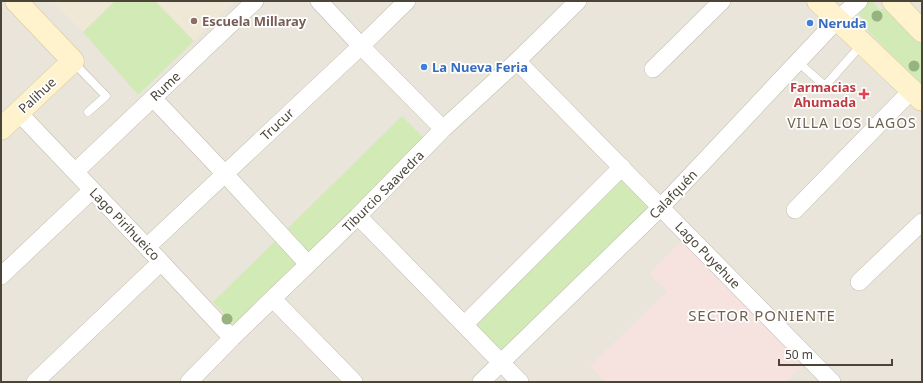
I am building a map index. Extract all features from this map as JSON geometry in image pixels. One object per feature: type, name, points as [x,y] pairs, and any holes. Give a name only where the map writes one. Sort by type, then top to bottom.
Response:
[{"type":"street","points":[[16,1],[73,61]]},
{"type":"street","name":"Rume","points":[[75,172],[255,1]]},
{"type":"street","points":[[319,1],[443,129]]},
{"type":"street","name":"Trucur","points":[[147,247],[407,1]]},
{"type":"street","name":"Tiburcio Saavedra","points":[[189,382],[232,338],[358,216],[443,129],[578,1]]},
{"type":"street","points":[[653,70],[722,1]]},
{"type":"street","points":[[795,210],[917,95],[818,1]]},
{"type":"street","name":"Calafquén","points":[[481,382],[661,207],[837,20],[859,1]]},
{"type":"street","points":[[893,1],[922,31]]},
{"type":"street","name":"Palihue","points":[[1,129],[73,61]]},
{"type":"street","name":"Lago Puyehue","points":[[516,61],[832,382]]},
{"type":"street","points":[[153,98],[308,264]]},
{"type":"street","name":"Lago Pirihueico","points":[[18,112],[232,338]]},
{"type":"street","points":[[464,324],[622,167]]},
{"type":"street","points":[[1,276],[92,190]]},
{"type":"street","points":[[358,216],[520,382]]},
{"type":"street","points":[[859,282],[922,222]]},
{"type":"street","points":[[34,382],[161,262]]},
{"type":"street","points":[[273,299],[354,382]]},
{"type":"lane","points":[[798,62],[825,86],[862,44]]},
{"type":"lane","points":[[73,61],[106,96],[88,112]]},
{"type":"shaded area","points":[[1,1],[922,1],[922,382],[1,382]]},
{"type":"shaded area","points":[[52,1],[115,1],[83,32]]},
{"type":"shaded area","name":"Escuela Millaray","points":[[155,1],[235,1],[194,41]]},
{"type":"shaded area","points":[[682,240],[804,365],[786,382],[606,382],[590,366],[667,292],[649,273]]},
{"type":"green space","points":[[115,1],[155,1],[194,41],[138,95],[83,32]]},
{"type":"green space","points":[[846,1],[872,1],[879,9],[888,9],[922,45],[922,85],[866,29],[865,21]]},
{"type":"green space","points":[[402,116],[425,139],[236,326],[213,302]]},
{"type":"green space","points":[[619,174],[650,206],[504,352],[471,322]]},
{"type":"place","name":"Escuela Millaray","points":[[194,21]]},
{"type":"place","name":"Neruda","points":[[810,23]]},
{"type":"place","name":"La Nueva Feria","points":[[424,67]]},
{"type":"place","name":"Farmacias Ahumada","points":[[864,94]]},
{"type":"district","name":"VILLA LOS LAGOS","points":[[852,123]]},
{"type":"district","name":"SECTOR PONIENTE","points":[[762,316]]}]
